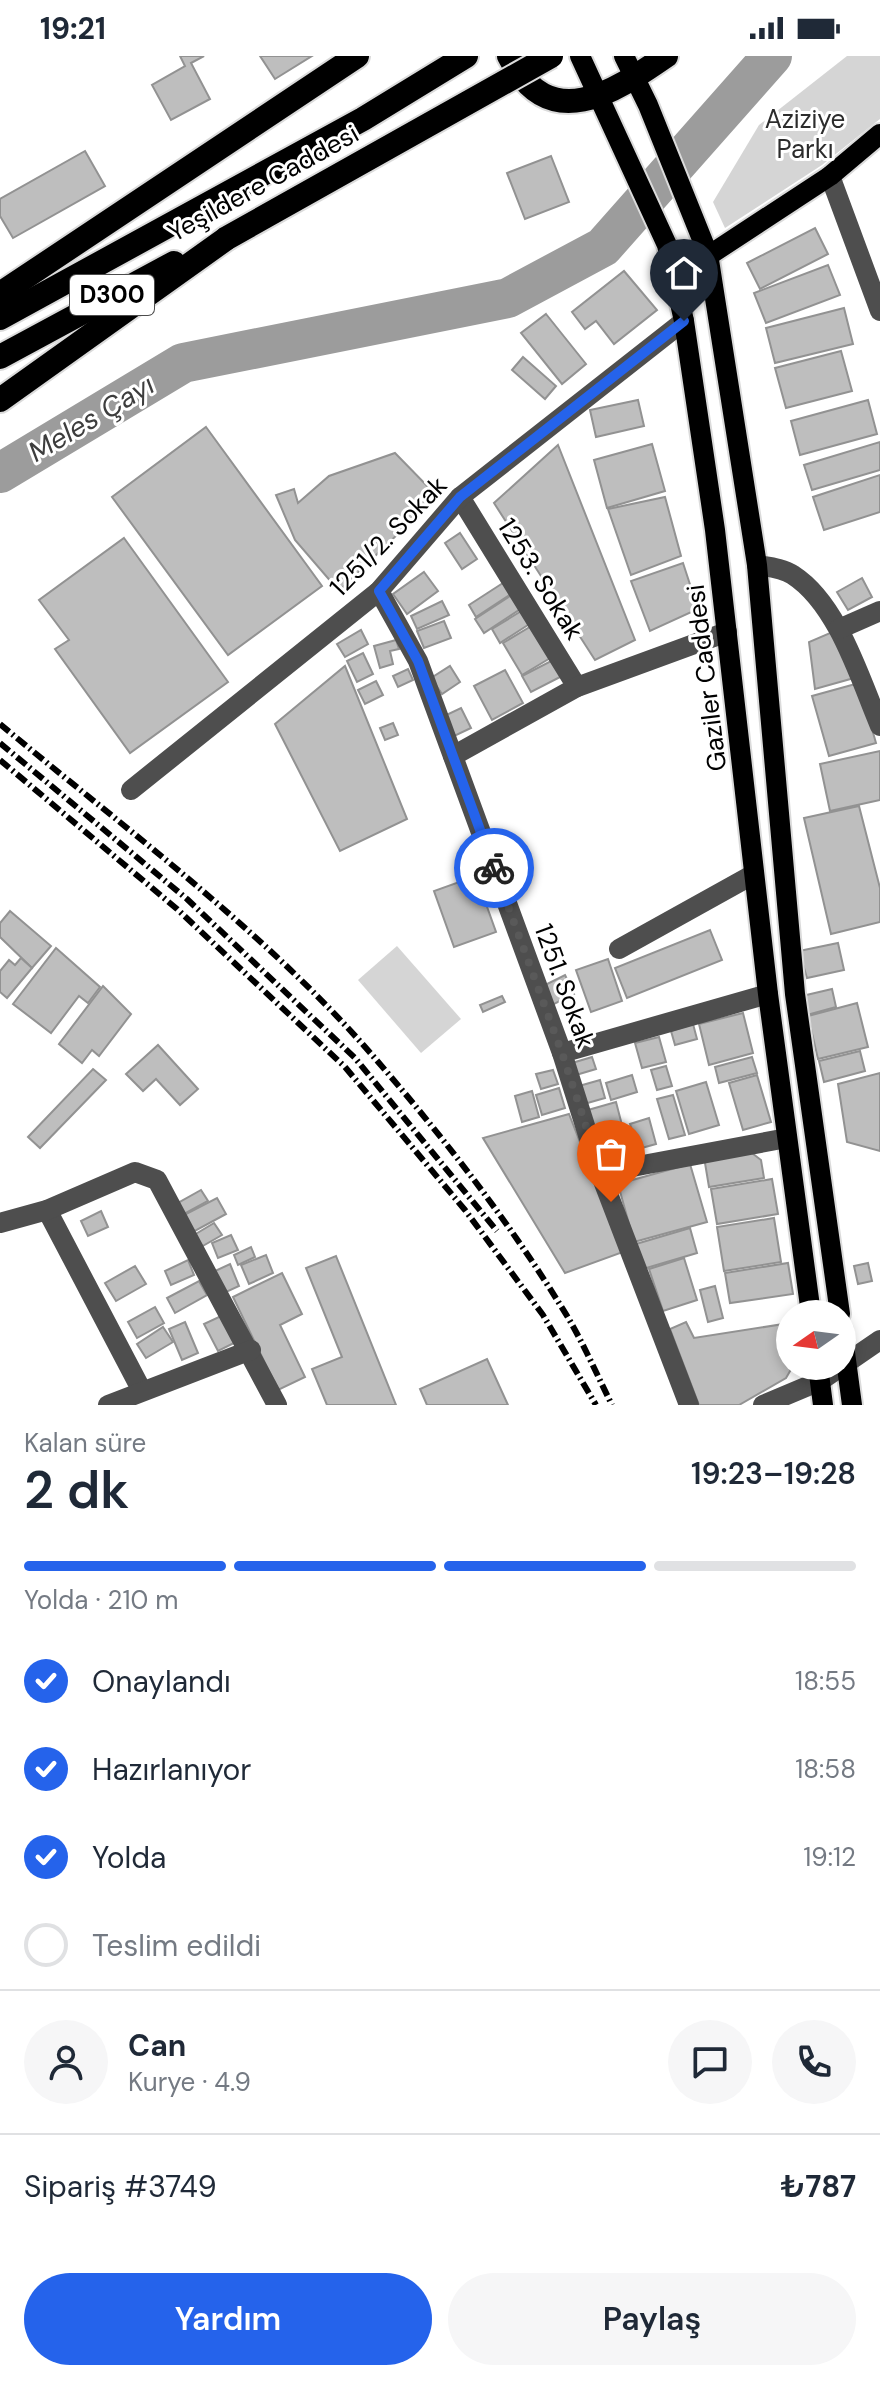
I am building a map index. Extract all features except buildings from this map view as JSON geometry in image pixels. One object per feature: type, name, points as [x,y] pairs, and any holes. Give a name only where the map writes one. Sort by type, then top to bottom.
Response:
[{"type":"highway","points":[[0,294],[357,56]]},
{"type":"highway","name":"Yeşildere Caddesi","points":[[0,318],[335,135],[466,56]]},
{"type":"highway","points":[[509,56],[529,84],[567,103],[601,97],[629,67],[666,56]]},
{"type":"highway","name":"Yeşildere Caddesi","points":[[0,357],[145,276],[227,238],[551,56]]},
{"type":"highway","points":[[0,400],[227,238]]},
{"type":"main road","name":"Gaziler Caddesi","points":[[580,56],[667,245],[676,277],[727,632],[768,994],[809,1300]]},
{"type":"main road","points":[[629,67],[656,123],[708,254],[757,565],[795,994],[838,1300]]},
{"type":"main road","points":[[676,277],[830,176],[880,134]]},
{"type":"main road","points":[[820,1380],[823,1405]]},
{"type":"main road","points":[[846,1380],[852,1405]]},
{"type":"street","points":[[830,176],[880,311]]},
{"type":"street","name":"1251/2. Sokak","points":[[131,790],[379,591],[460,497],[684,321]]},
{"type":"street","name":"1253. Sokak","points":[[460,497],[577,687]]},
{"type":"street","points":[[757,565],[794,575],[839,629],[880,726]]},
{"type":"street","name":"1251. Sokak","points":[[379,591],[418,661],[562,1053],[600,1173],[689,1405]]},
{"type":"street","points":[[839,629],[880,611]]},
{"type":"street","points":[[453,756],[577,687],[727,632]]},
{"type":"street","points":[[619,949],[754,874]]},
{"type":"street","points":[[562,1053],[768,994]]},
{"type":"street","points":[[600,1173],[787,1138]]},
{"type":"street","points":[[0,1223],[47,1210],[135,1172],[157,1180],[251,1350],[277,1405]]},
{"type":"street","points":[[47,1210],[142,1391]]},
{"type":"street","points":[[856,1356],[880,1340]]},
{"type":"street","points":[[108,1405],[251,1350]]},
{"type":"street","points":[[763,1405],[808,1380]]},
{"type":"green space","name":"Aziziye Parkı","points":[[847,56],[880,56],[880,119],[822,165],[725,228],[713,202],[759,125]]},
{"type":"green space","points":[[397,946],[461,1019],[421,1053],[358,980]]},
{"type":"waterway","name":"Meles Çayı","points":[[0,473],[183,363],[508,298],[603,247],[772,56]]},
{"type":"railway","points":[[0,724],[236,920],[325,1004],[366,1048],[443,1140],[538,1269],[581,1340],[612,1405]]},
{"type":"railway","points":[[0,743],[187,899],[355,1058],[497,1231]]},
{"type":"railway","points":[[0,760],[177,909],[345,1067],[465,1210],[543,1315],[596,1405]]},
{"type":"way so far","points":[[494,868],[562,1053],[611,1202]]},
{"type":"route","points":[[494,868],[418,661],[379,591],[460,497],[684,321]]}]
